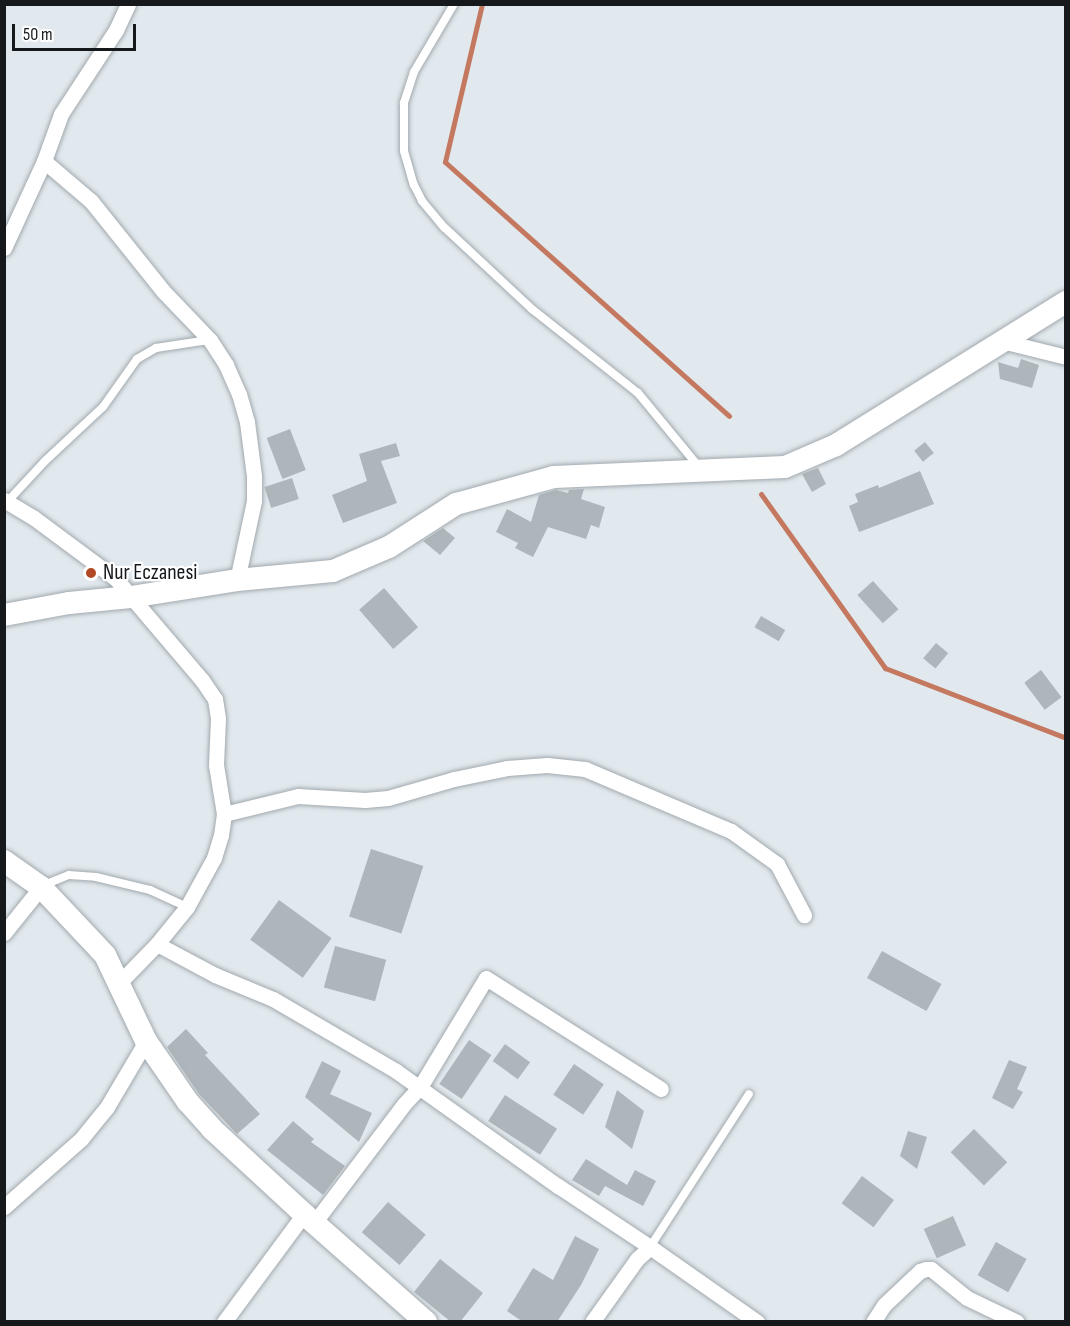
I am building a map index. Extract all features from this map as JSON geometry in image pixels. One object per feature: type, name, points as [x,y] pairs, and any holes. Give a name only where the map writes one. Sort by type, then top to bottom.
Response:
[{"type":"street","points":[[4,248],[44,161],[61,114],[116,30],[128,4]]},
{"type":"street","points":[[44,161],[92,201],[163,291],[210,340],[226,364],[239,394],[247,422],[254,476],[254,501],[237,580]]},
{"type":"street","points":[[4,615],[69,603],[131,597],[237,580],[333,571],[389,547],[456,504],[554,477],[785,467],[836,446],[1065,302]]},
{"type":"street","points":[[1002,341],[1065,357]]},
{"type":"street","points":[[6,501],[90,558],[131,597],[202,680],[215,699],[218,719],[216,765],[224,814],[221,836],[214,858],[187,907],[157,944],[120,982]]},
{"type":"street","points":[[224,814],[298,796],[365,800],[388,798],[454,779],[507,768],[547,765],[585,769],[731,831],[777,864],[804,915]]},
{"type":"street","points":[[4,861],[41,887],[105,955],[120,982],[146,1041],[167,1075],[194,1109],[309,1218],[426,1322]]},
{"type":"street","points":[[4,933],[41,887]]},
{"type":"street","points":[[157,944],[215,975],[273,999],[420,1087],[558,1186],[757,1322]]},
{"type":"street","points":[[224,1322],[420,1087],[486,978],[661,1089]]},
{"type":"street","points":[[4,1207],[81,1139],[106,1107],[146,1041]]},
{"type":"street","points":[[592,1322],[637,1259],[650,1247]]},
{"type":"street","points":[[873,1322],[884,1305],[920,1271],[931,1269],[967,1298],[1017,1322]]},
{"type":"lane","points":[[454,4],[414,72],[404,103],[404,151],[408,168],[422,201],[445,228],[532,309],[638,393],[702,470]]},
{"type":"lane","points":[[6,501],[45,460],[103,407],[137,359],[156,348],[210,340]]},
{"type":"lane","points":[[41,887],[69,875],[96,877],[150,890],[187,907]]},
{"type":"lane","points":[[650,1247],[749,1094]]},
{"type":"building","points":[[1021,359],[1039,365],[1032,388],[1000,379],[998,362],[1018,368]]},
{"type":"building","points":[[290,429],[306,470],[282,479],[267,438]]},
{"type":"building","points":[[925,442],[934,453],[923,462],[914,451]]},
{"type":"building","points":[[396,443],[400,456],[381,461],[397,503],[343,523],[332,495],[367,481],[359,454]]},
{"type":"building","points":[[818,468],[826,484],[812,492],[802,474]]},
{"type":"building","points":[[920,471],[934,504],[859,532],[849,506],[858,502],[855,494],[878,485],[879,488]]},
{"type":"building","points":[[292,478],[299,499],[271,508],[264,487]]},
{"type":"building","points":[[584,489],[581,499],[605,507],[599,528],[591,525],[586,539],[548,527],[533,557],[515,548],[518,543],[496,532],[507,509],[531,522],[539,495],[556,490],[568,493],[569,490]]},
{"type":"building","points":[[443,528],[455,538],[440,555],[423,541]]},
{"type":"building","points":[[873,581],[898,609],[883,623],[857,595]]},
{"type":"building","points":[[384,588],[418,627],[393,649],[359,610]]},
{"type":"building","points":[[761,616],[785,630],[779,641],[754,627]]},
{"type":"building","points":[[936,643],[948,653],[935,669],[923,658]]},
{"type":"building","points":[[1041,670],[1061,697],[1045,710],[1024,683]]},
{"type":"building","points":[[371,849],[423,866],[401,934],[349,917]]},
{"type":"building","points":[[279,900],[332,938],[303,978],[250,940]]},
{"type":"building","points":[[335,946],[386,960],[375,1001],[324,988]]},
{"type":"building","points":[[882,951],[941,984],[926,1011],[867,978]]},
{"type":"building","points":[[186,1029],[208,1053],[205,1055],[260,1114],[237,1134],[199,1094],[167,1047]]},
{"type":"building","points":[[469,1040],[491,1055],[462,1099],[439,1084]]},
{"type":"building","points":[[505,1044],[530,1062],[518,1079],[493,1061]]},
{"type":"building","points":[[1009,1060],[1027,1067],[1017,1089],[1023,1092],[1013,1109],[992,1098]]},
{"type":"building","points":[[322,1061],[341,1071],[330,1094],[372,1113],[359,1142],[305,1097]]},
{"type":"building","points":[[574,1064],[604,1084],[583,1115],[553,1095]]},
{"type":"building","points":[[617,1090],[644,1111],[632,1149],[605,1127]]},
{"type":"building","points":[[505,1095],[557,1129],[540,1155],[488,1121]]},
{"type":"building","points":[[293,1121],[314,1139],[311,1142],[345,1166],[323,1195],[267,1150]]},
{"type":"building","points":[[974,1129],[1007,1162],[984,1186],[951,1152]]},
{"type":"building","points":[[908,1131],[927,1137],[917,1169],[900,1156]]},
{"type":"building","points":[[586,1159],[627,1185],[635,1170],[656,1181],[643,1206],[605,1186],[599,1196],[572,1180]]},
{"type":"building","points":[[862,1176],[894,1200],[873,1227],[842,1203]]},
{"type":"building","points":[[388,1202],[426,1235],[399,1265],[362,1232]]},
{"type":"building","points":[[953,1216],[966,1245],[937,1258],[924,1229]]},
{"type":"building","points":[[575,1236],[599,1249],[581,1285],[557,1322],[523,1322],[507,1311],[533,1268],[553,1280]]},
{"type":"building","points":[[996,1242],[1027,1259],[1008,1292],[978,1275]]},
{"type":"building","points":[[440,1259],[483,1293],[460,1322],[451,1322],[414,1292]]},
{"type":"waterway","points":[[482,4],[445,162],[729,416]]},
{"type":"waterway","points":[[761,494],[885,668],[1066,738]]},
{"type":"place","name":"Nur Eczanesi","points":[[91,573]]}]
